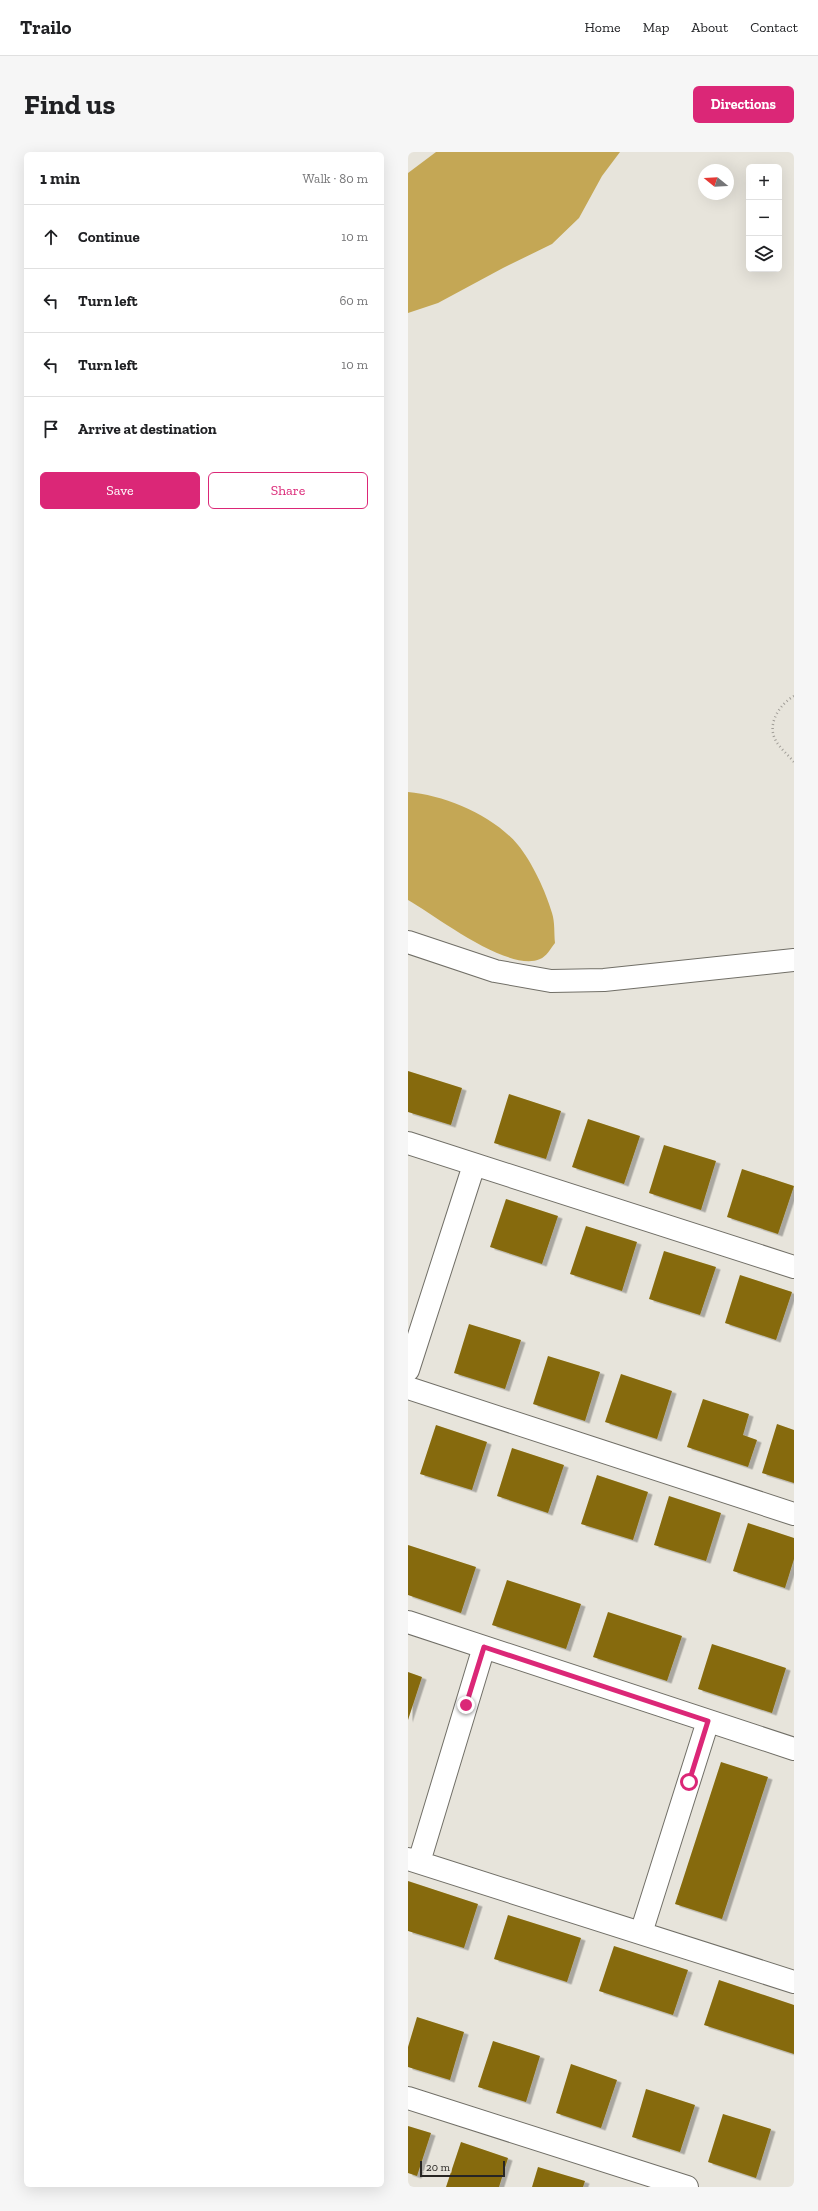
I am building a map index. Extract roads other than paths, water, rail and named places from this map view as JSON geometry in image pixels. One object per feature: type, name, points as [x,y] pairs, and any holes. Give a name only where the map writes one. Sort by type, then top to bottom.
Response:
[{"type":"street","points":[[408,942],[495,971],[551,981],[604,980],[794,960]]},
{"type":"street","points":[[408,1143],[794,1267]]},
{"type":"street","points":[[408,1370],[474,1165]]},
{"type":"street","points":[[408,1388],[794,1514]]},
{"type":"street","points":[[408,1622],[794,1749]]},
{"type":"street","points":[[484,1647],[413,1861],[794,1982]]},
{"type":"street","points":[[641,1933],[708,1721]]},
{"type":"street","points":[[408,2098],[687,2187]]}]
